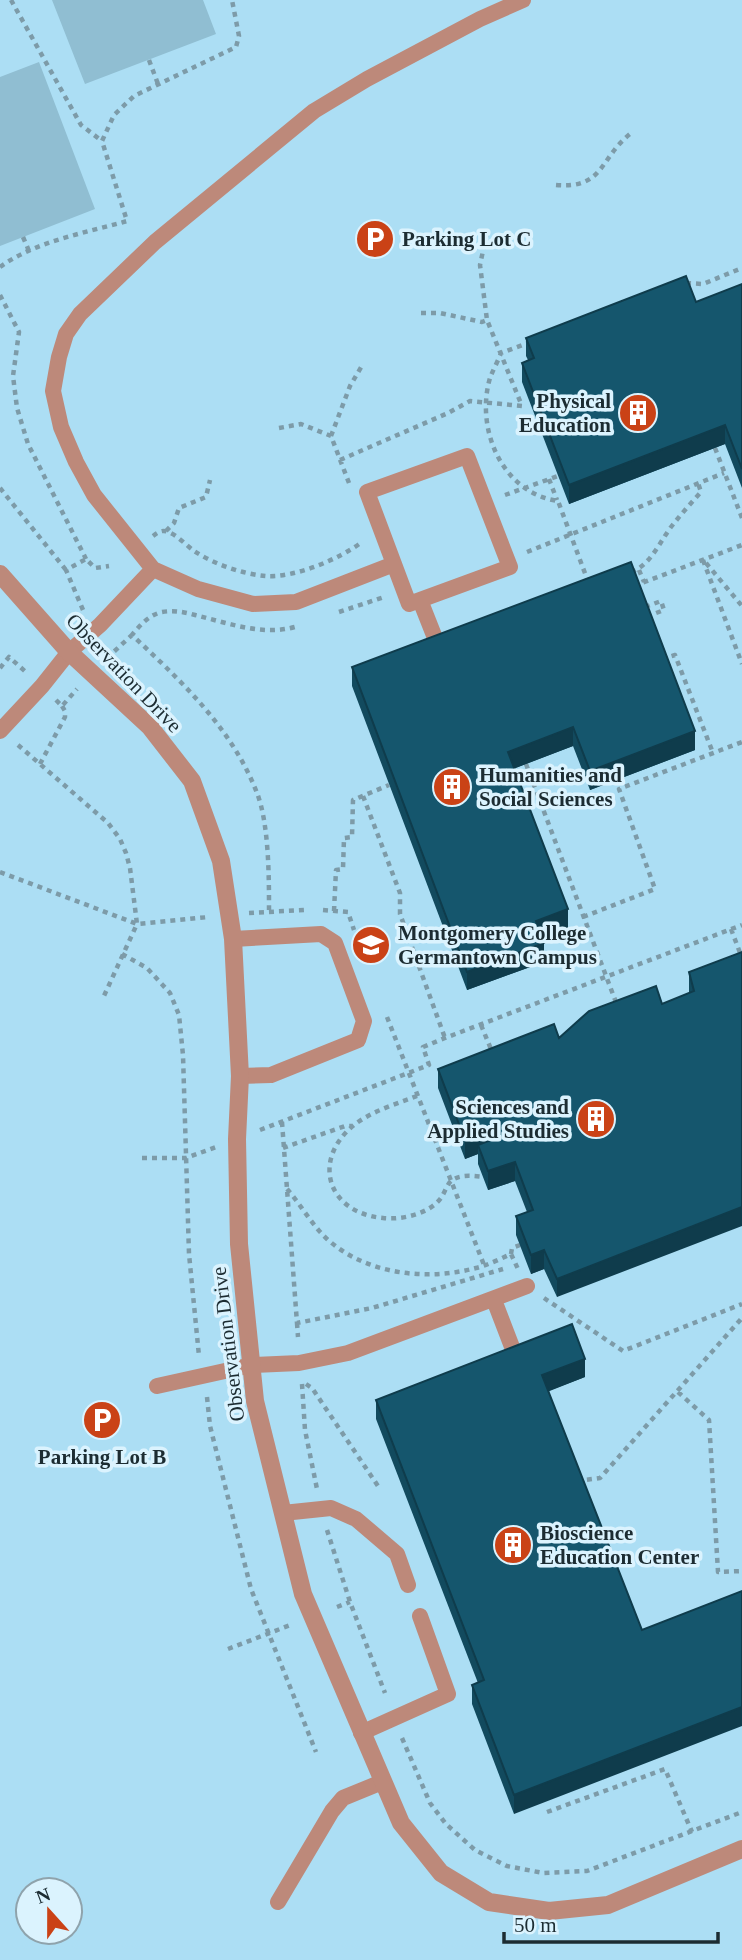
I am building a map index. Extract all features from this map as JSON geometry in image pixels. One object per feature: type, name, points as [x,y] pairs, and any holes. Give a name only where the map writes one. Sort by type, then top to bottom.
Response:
[{"type":"street","name":"Observation Drive","points":[[0,574],[69,652],[149,727],[192,781],[221,861],[233,939],[240,1076],[237,1139],[239,1244],[255,1401],[303,1594],[401,1823],[442,1873],[489,1902],[549,1911],[608,1905],[742,1849]]},
{"type":"lane","points":[[394,564],[296,603],[253,604],[198,589],[153,569],[94,495],[61,427],[53,391],[66,334],[80,314],[155,242],[314,111],[367,79],[523,0]]},
{"type":"lane","points":[[467,456],[507,560],[510,567],[409,604],[367,492],[467,456]]},
{"type":"lane","points":[[0,731],[69,652],[100,625],[153,569]]},
{"type":"lane","points":[[420,600],[437,643]]},
{"type":"lane","points":[[233,939],[321,933],[335,943],[364,1021],[358,1040],[271,1075],[240,1076]]},
{"type":"lane","points":[[157,1386],[252,1365],[299,1363],[348,1353],[527,1286]]},
{"type":"lane","points":[[494,1300],[517,1360]]},
{"type":"lane","points":[[283,1513],[331,1508],[356,1519],[397,1554],[408,1585]]},
{"type":"lane","points":[[361,1732],[448,1694],[420,1616]]},
{"type":"lane","points":[[278,1902],[332,1811],[343,1798],[382,1782]]},
{"type":"path","points":[[0,267],[29,251],[127,221],[102,141],[82,125],[11,0]]},
{"type":"path","points":[[102,141],[114,115],[134,96],[236,47],[239,36],[232,0]]},
{"type":"path","points":[[149,60],[158,84]]},
{"type":"path","points":[[556,185],[571,187],[595,177],[616,146],[630,134]]},
{"type":"path","points":[[363,364],[350,386],[331,436],[341,460],[470,401],[522,406],[487,320],[481,265],[487,232]]},
{"type":"path","points":[[23,237],[29,251]]},
{"type":"path","points":[[685,283],[703,284],[742,268]]},
{"type":"path","points":[[0,295],[19,332],[13,376],[17,408],[28,444],[86,559],[95,568],[109,566]]},
{"type":"path","points":[[421,313],[440,313],[482,322],[487,320]]},
{"type":"path","points":[[538,339],[501,353],[490,378],[487,426],[493,450],[500,463],[526,488],[539,496],[558,500]]},
{"type":"path","points":[[279,428],[300,424],[331,436]]},
{"type":"path","points":[[715,448],[742,516]]},
{"type":"path","points":[[507,560],[724,473]]},
{"type":"path","points":[[485,503],[558,476]]},
{"type":"path","points":[[549,479],[591,587]]},
{"type":"path","points":[[166,531],[174,523],[178,508],[206,497],[210,480]]},
{"type":"path","points":[[626,574],[639,570],[651,557],[673,524],[701,492],[698,483]]},
{"type":"path","points":[[0,488],[66,570],[83,610]]},
{"type":"path","points":[[149,538],[160,531],[166,531],[197,552],[233,569],[267,576],[308,569],[346,554],[369,537]]},
{"type":"path","points":[[645,607],[661,601],[663,610],[651,617],[645,607],[635,586],[742,545]]},
{"type":"path","points":[[66,570],[86,559]]},
{"type":"path","points":[[703,560],[742,607]]},
{"type":"path","points":[[703,560],[742,664]]},
{"type":"path","points":[[639,570],[644,582]]},
{"type":"path","points":[[337,612],[404,591]]},
{"type":"path","points":[[114,651],[144,620],[160,612],[176,611],[247,629],[289,629],[301,624]]},
{"type":"path","points":[[132,635],[187,686],[218,723],[250,777],[258,796],[263,824],[269,875],[268,910]]},
{"type":"path","points":[[660,645],[663,659],[675,654],[713,753]]},
{"type":"path","points":[[0,668],[9,657]]},
{"type":"path","points":[[40,764],[65,717],[62,706]]},
{"type":"path","points":[[583,917],[655,889],[619,789],[742,742]]},
{"type":"path","points":[[18,746],[108,823],[120,839],[130,867],[137,924],[103,998]]},
{"type":"path","points":[[526,764],[618,1007]]},
{"type":"path","points":[[334,911],[336,870],[343,869],[344,838],[352,837],[353,800],[389,785]]},
{"type":"path","points":[[363,796],[400,893],[400,914],[445,1038]]},
{"type":"path","points":[[0,872],[137,924]]},
{"type":"path","points":[[142,1158],[186,1158],[429,1066],[423,1047],[742,925]]},
{"type":"path","points":[[731,929],[742,958]]},
{"type":"path","points":[[122,954],[147,968],[170,993],[179,1015],[183,1055],[189,1254],[200,1357]]},
{"type":"path","points":[[481,1025],[497,1065]]},
{"type":"path","points":[[417,1096],[372,1114],[353,1126],[329,1160],[328,1176],[334,1192],[346,1205],[365,1215],[383,1218],[414,1215],[430,1208],[440,1199],[451,1181],[466,1175],[484,1177]]},
{"type":"path","points":[[282,1122],[298,1337]]},
{"type":"path","points":[[284,1148],[345,1126],[353,1126]]},
{"type":"path","points":[[451,1181],[484,1265]]},
{"type":"path","points":[[286,1189],[328,1240],[343,1251],[376,1267],[415,1274],[466,1270],[500,1259]]},
{"type":"path","points":[[512,1254],[512,1248],[520,1245]]},
{"type":"path","points":[[297,1323],[372,1308],[516,1265]]},
{"type":"path","points":[[527,1286],[623,1351],[742,1304]]},
{"type":"path","points":[[576,1481],[600,1478],[742,1318]]},
{"type":"path","points":[[300,1375],[305,1430],[318,1494]]},
{"type":"path","points":[[302,1381],[312,1388],[380,1489]]},
{"type":"path","points":[[206,1392],[210,1426],[251,1589],[316,1752]]},
{"type":"path","points":[[678,1392],[709,1420],[718,1572],[742,1571]]},
{"type":"path","points":[[325,1526],[350,1602],[386,1693]]},
{"type":"path","points":[[337,1607],[350,1602]]},
{"type":"path","points":[[228,1649],[300,1622]]},
{"type":"path","points":[[399,1731],[430,1803],[446,1824],[475,1850],[507,1866],[543,1873],[587,1871],[742,1812]]},
{"type":"path","points":[[547,1812],[665,1769],[691,1832]]},
{"type":"shaded area","name":"Montgomery College Germantown Campus","points":[[0,0],[742,0],[742,1960],[0,1960]]},
{"type":"shaded area","points":[[52,0],[203,0],[216,34],[85,84]]},
{"type":"shaded area","points":[[39,62],[95,209],[0,246],[0,77]]},
{"type":"building","name":"Physical Education","points":[[686,276],[696,302],[742,284],[742,469],[725,425],[569,485],[522,363],[534,358],[526,338]]},
{"type":"building","name":"Humanities and Social Sciences","points":[[631,562],[695,731],[590,771],[573,727],[508,752],[568,909],[536,921],[544,943],[467,972],[352,667]]},
{"type":"building","name":"Sciences and Applied Studies","points":[[742,952],[742,1207],[557,1279],[544,1250],[531,1255],[516,1216],[533,1210],[515,1162],[488,1171],[478,1145],[491,1140],[488,1131],[465,1140],[438,1069],[554,1024],[559,1038],[589,1011],[656,986],[662,1004],[694,991],[689,972]]},
{"type":"building","name":"Bioscience Education Center","points":[[572,1324],[585,1359],[542,1375],[642,1630],[742,1591],[742,1707],[514,1795],[472,1685],[484,1680],[376,1400]]},
{"type":"place","name":"Parking Lot C","points":[[375,239]]},
{"type":"place","name":"Physical Education","points":[[638,413]]},
{"type":"place","name":"Humanities and Social Sciences","points":[[452,787]]},
{"type":"place","name":"Montgomery College Germantown Campus","points":[[371,945]]},
{"type":"place","name":"Sciences and Applied Studies","points":[[596,1119]]},
{"type":"place","name":"Parking Lot B","points":[[102,1420]]},
{"type":"place","name":"Bioscience Education Center","points":[[513,1545]]}]
